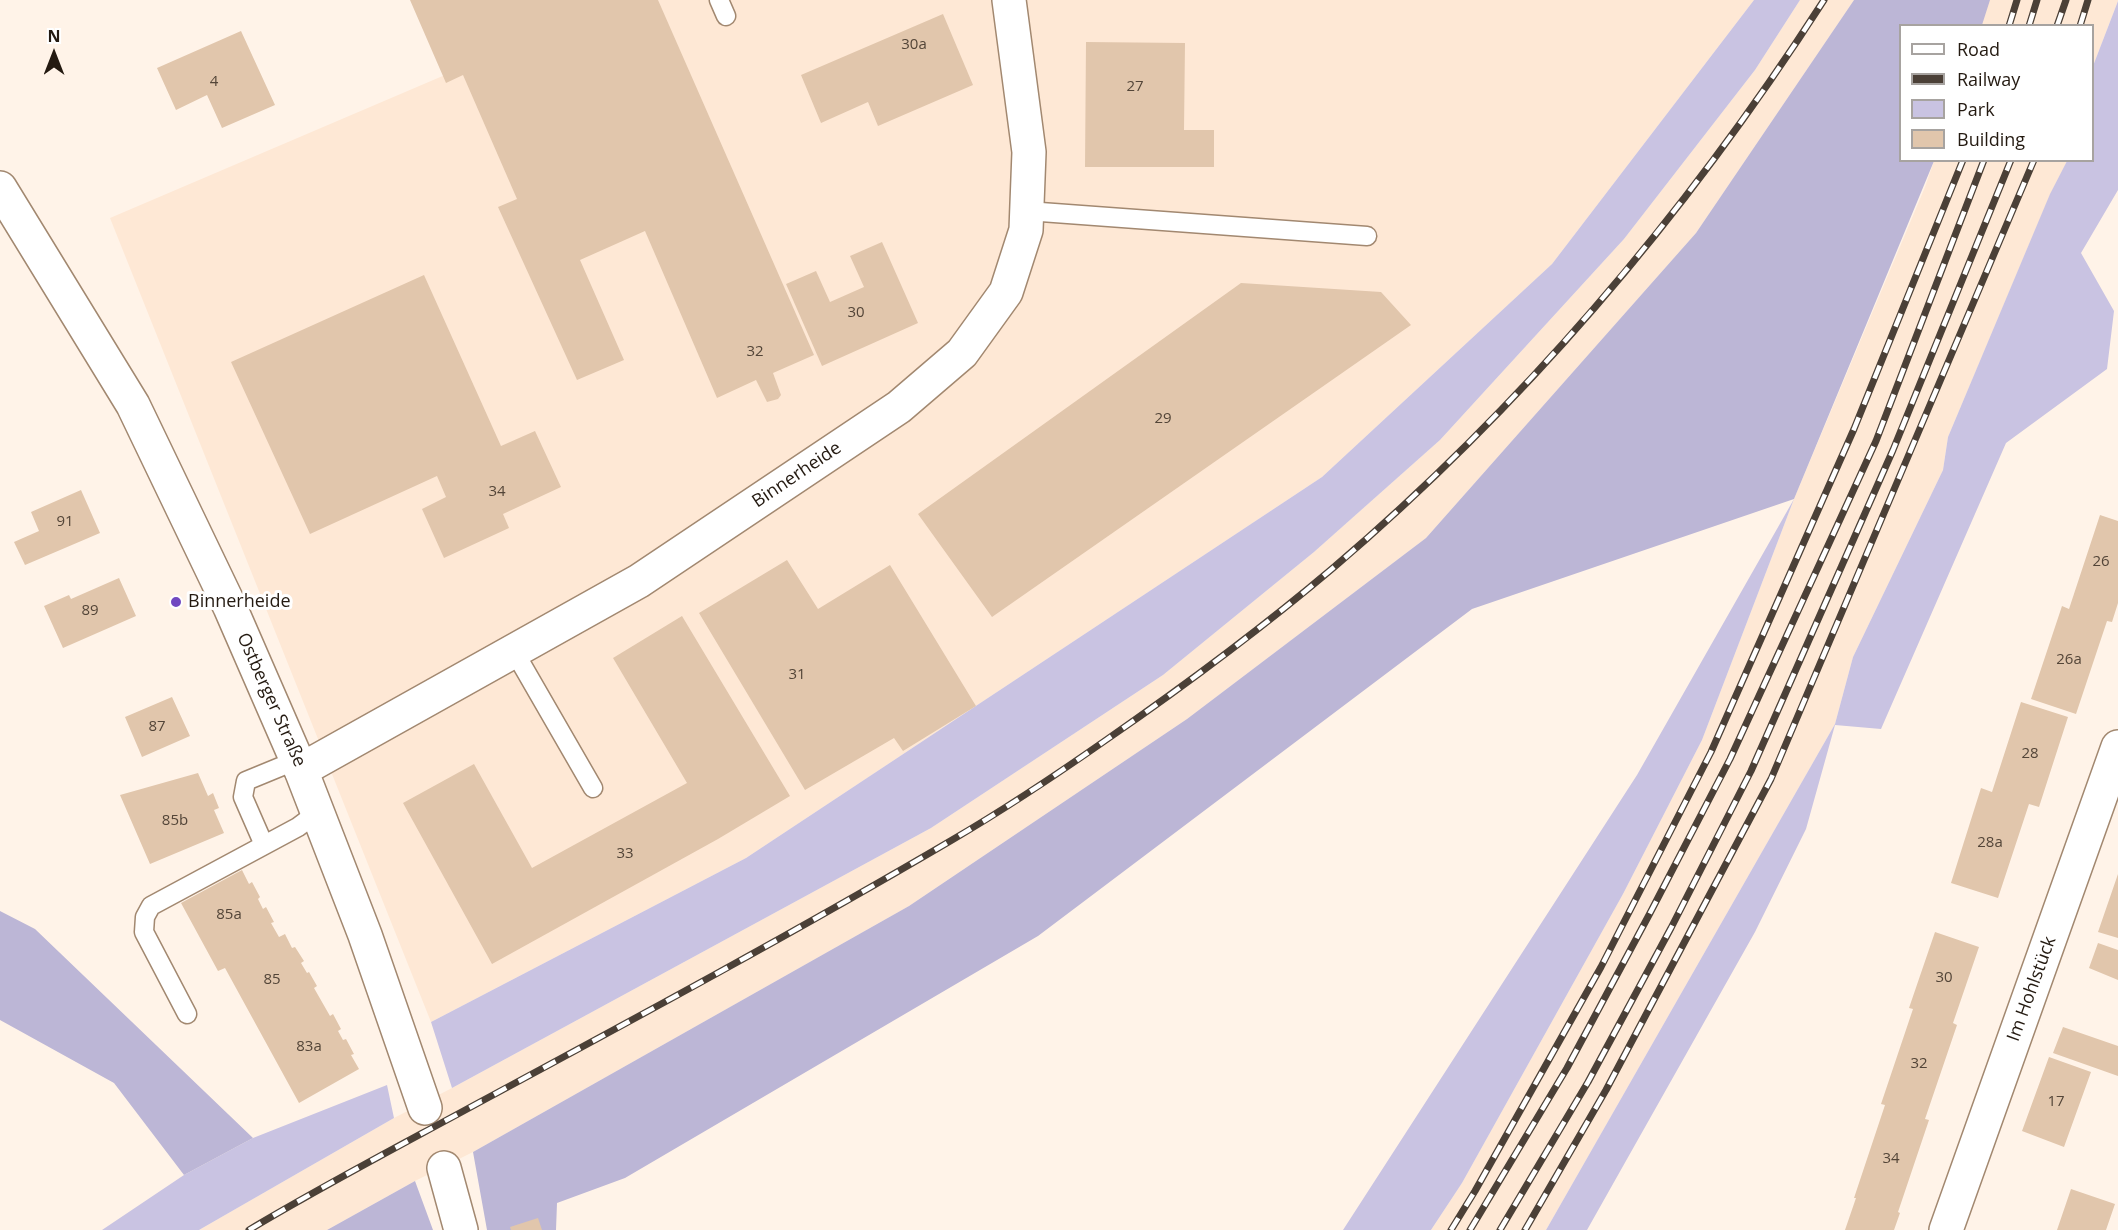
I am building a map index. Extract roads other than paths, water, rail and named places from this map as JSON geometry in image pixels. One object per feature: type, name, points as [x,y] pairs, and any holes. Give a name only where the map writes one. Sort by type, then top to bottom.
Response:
[{"type":"street","name":"Binnerheide","points":[[299,765],[514,651],[639,581],[899,407],[962,353],[1006,292],[1026,230],[1029,152],[1009,0]]},
{"type":"street","name":"Ostberger Straße","points":[[0,188],[133,405],[223,592],[318,812],[365,935],[425,1108]]},
{"type":"street","name":"Im Hohlstück","points":[[1946,1230],[2118,747]]},
{"type":"street","points":[[444,1168],[461,1230]]},
{"type":"lane","points":[[1027,211],[1367,236]]},
{"type":"lane","points":[[514,651],[593,788]]},
{"type":"lane","points":[[264,845],[243,797],[246,781],[299,765]]},
{"type":"lane","points":[[187,1014],[144,932],[145,917],[151,906],[298,827],[318,812]]},
{"type":"railway","points":[[249,1230],[717,973],[952,840],[1087,753],[1250,635],[1306,591],[1403,505],[1537,372],[1600,302],[1660,229],[1772,78],[1824,0]]},
{"type":"railway","points":[[2010,24],[2017,0]]},
{"type":"railway","points":[[2030,24],[2037,0]]},
{"type":"railway","points":[[2058,24],[2066,0]]},
{"type":"railway","points":[[2081,24],[2088,0]]},
{"type":"railway","points":[[1451,1230],[1601,967],[1711,752],[1854,429],[1962,162]]},
{"type":"railway","points":[[1470,1230],[1567,1068],[1730,759],[1876,441],[1983,162]]},
{"type":"railway","points":[[1500,1230],[1588,1082],[1671,928],[1751,771],[1893,450],[2010,162]]},
{"type":"railway","points":[[1525,1230],[1606,1090],[1771,779],[2033,162]]},
{"type":"place","name":"Binnerheide","points":[[176,602]]}]
